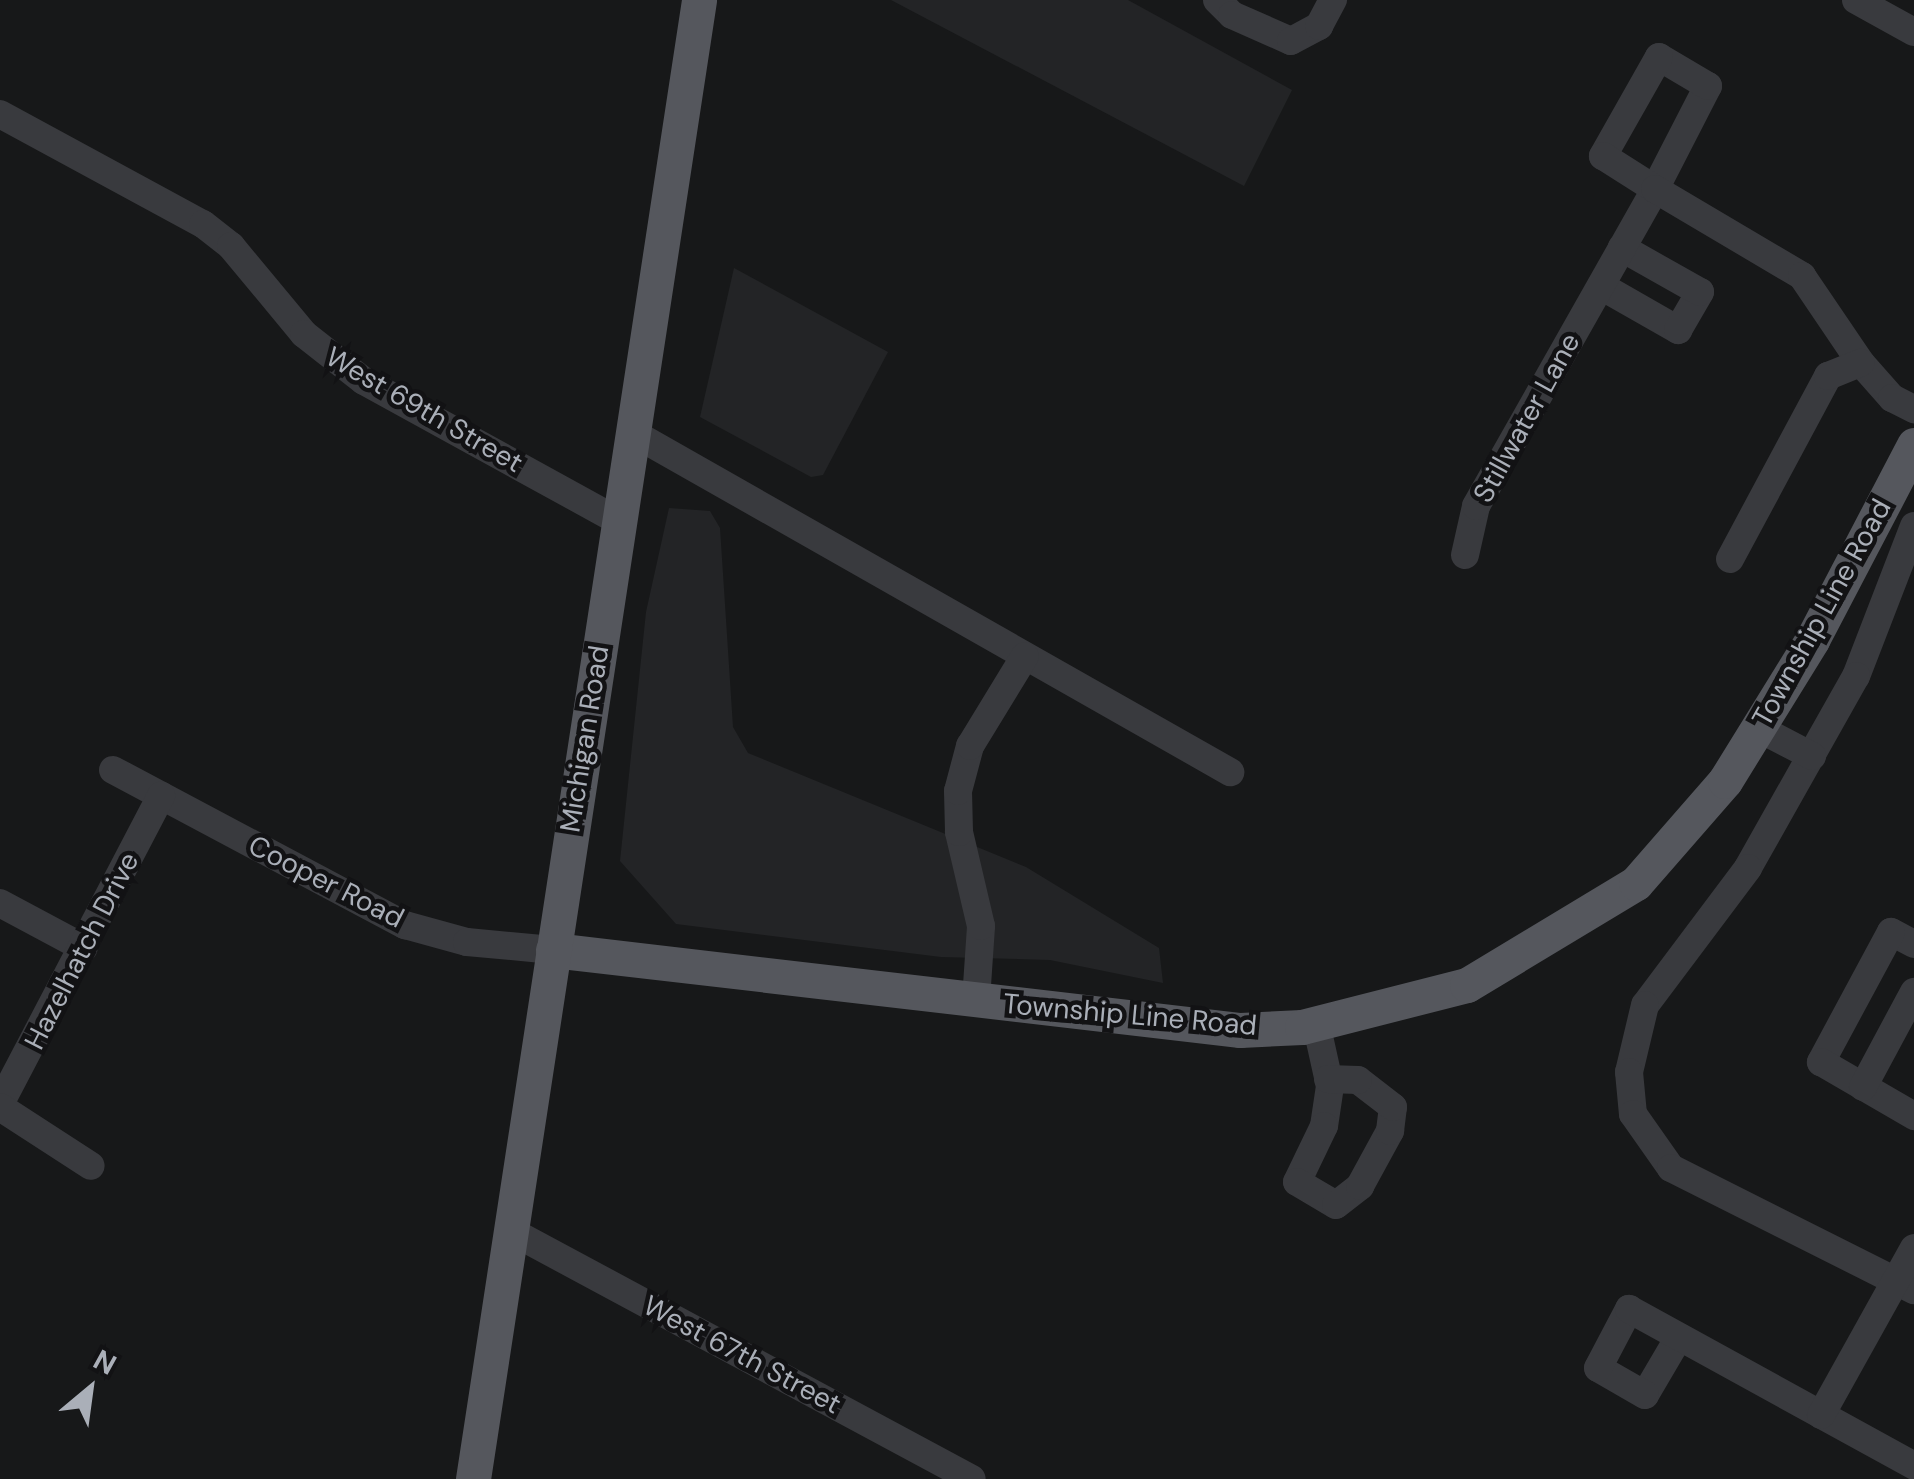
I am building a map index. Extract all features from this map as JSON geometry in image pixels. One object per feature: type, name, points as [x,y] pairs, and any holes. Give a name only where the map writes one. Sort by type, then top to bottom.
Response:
[{"type":"main road","name":"Michigan Road","points":[[472,1479],[699,0]]},
{"type":"main road","name":"Township Line Road","points":[[553,950],[1240,1030],[1316,1023],[1467,985],[1636,883],[1726,782],[1914,446]]},
{"type":"street","points":[[1217,0],[1232,15],[1290,41],[1319,26],[1333,0]]},
{"type":"street","points":[[1856,0],[1914,32]]},
{"type":"street","points":[[1656,188],[1708,86],[1659,57],[1603,156],[1656,188],[1802,276],[1862,363],[1892,398],[1914,410]]},
{"type":"street","name":"West 69th Street","points":[[0,114],[203,224],[231,246],[304,334],[364,381],[619,521]]},
{"type":"street","name":"Stillwater Lane","points":[[1465,555],[1476,506],[1656,188]]},
{"type":"street","points":[[1600,286],[1678,330],[1686,317],[1700,292],[1622,248]]},
{"type":"street","points":[[1730,559],[1828,376],[1862,363]]},
{"type":"street","points":[[633,433],[1230,772]]},
{"type":"street","points":[[1905,1285],[1671,1168],[1632,1114],[1632,1041],[1645,1005],[1748,868],[1856,676],[1914,526]]},
{"type":"street","points":[[976,1000],[981,926],[958,832],[958,791],[970,746],[1025,656]]},
{"type":"street","points":[[1758,728],[1812,756]]},
{"type":"street","name":"Cooper Road","points":[[113,770],[405,925],[467,942],[553,950]]},
{"type":"street","name":"Hazelhatch Drive","points":[[0,1105],[161,796]]},
{"type":"street","points":[[0,903],[84,948]]},
{"type":"street","points":[[1914,944],[1891,932],[1821,1062],[1914,1116]]},
{"type":"street","points":[[1863,1087],[1914,992]]},
{"type":"street","points":[[1316,1023],[1328,1079],[1324,1126],[1296,1182],[1336,1205],[1360,1186],[1390,1131],[1393,1106],[1358,1080],[1328,1079]]},
{"type":"street","points":[[0,1105],[91,1166]]},
{"type":"street","name":"West 67th Street","points":[[511,1231],[972,1479]]},
{"type":"street","points":[[1822,1415],[1905,1285],[1914,1248]]},
{"type":"street","points":[[1678,1337],[1914,1466]]},
{"type":"shaded area","points":[[891,0],[1128,0],[1292,90],[1244,186]]},
{"type":"shaded area","points":[[734,268],[888,352],[823,475],[811,477],[700,417]]},
{"type":"shaded area","points":[[669,508],[710,511],[720,528],[733,727],[748,753],[1026,867],[1159,948],[1163,983],[1050,960],[941,957],[676,924],[620,861],[646,612]]}]
